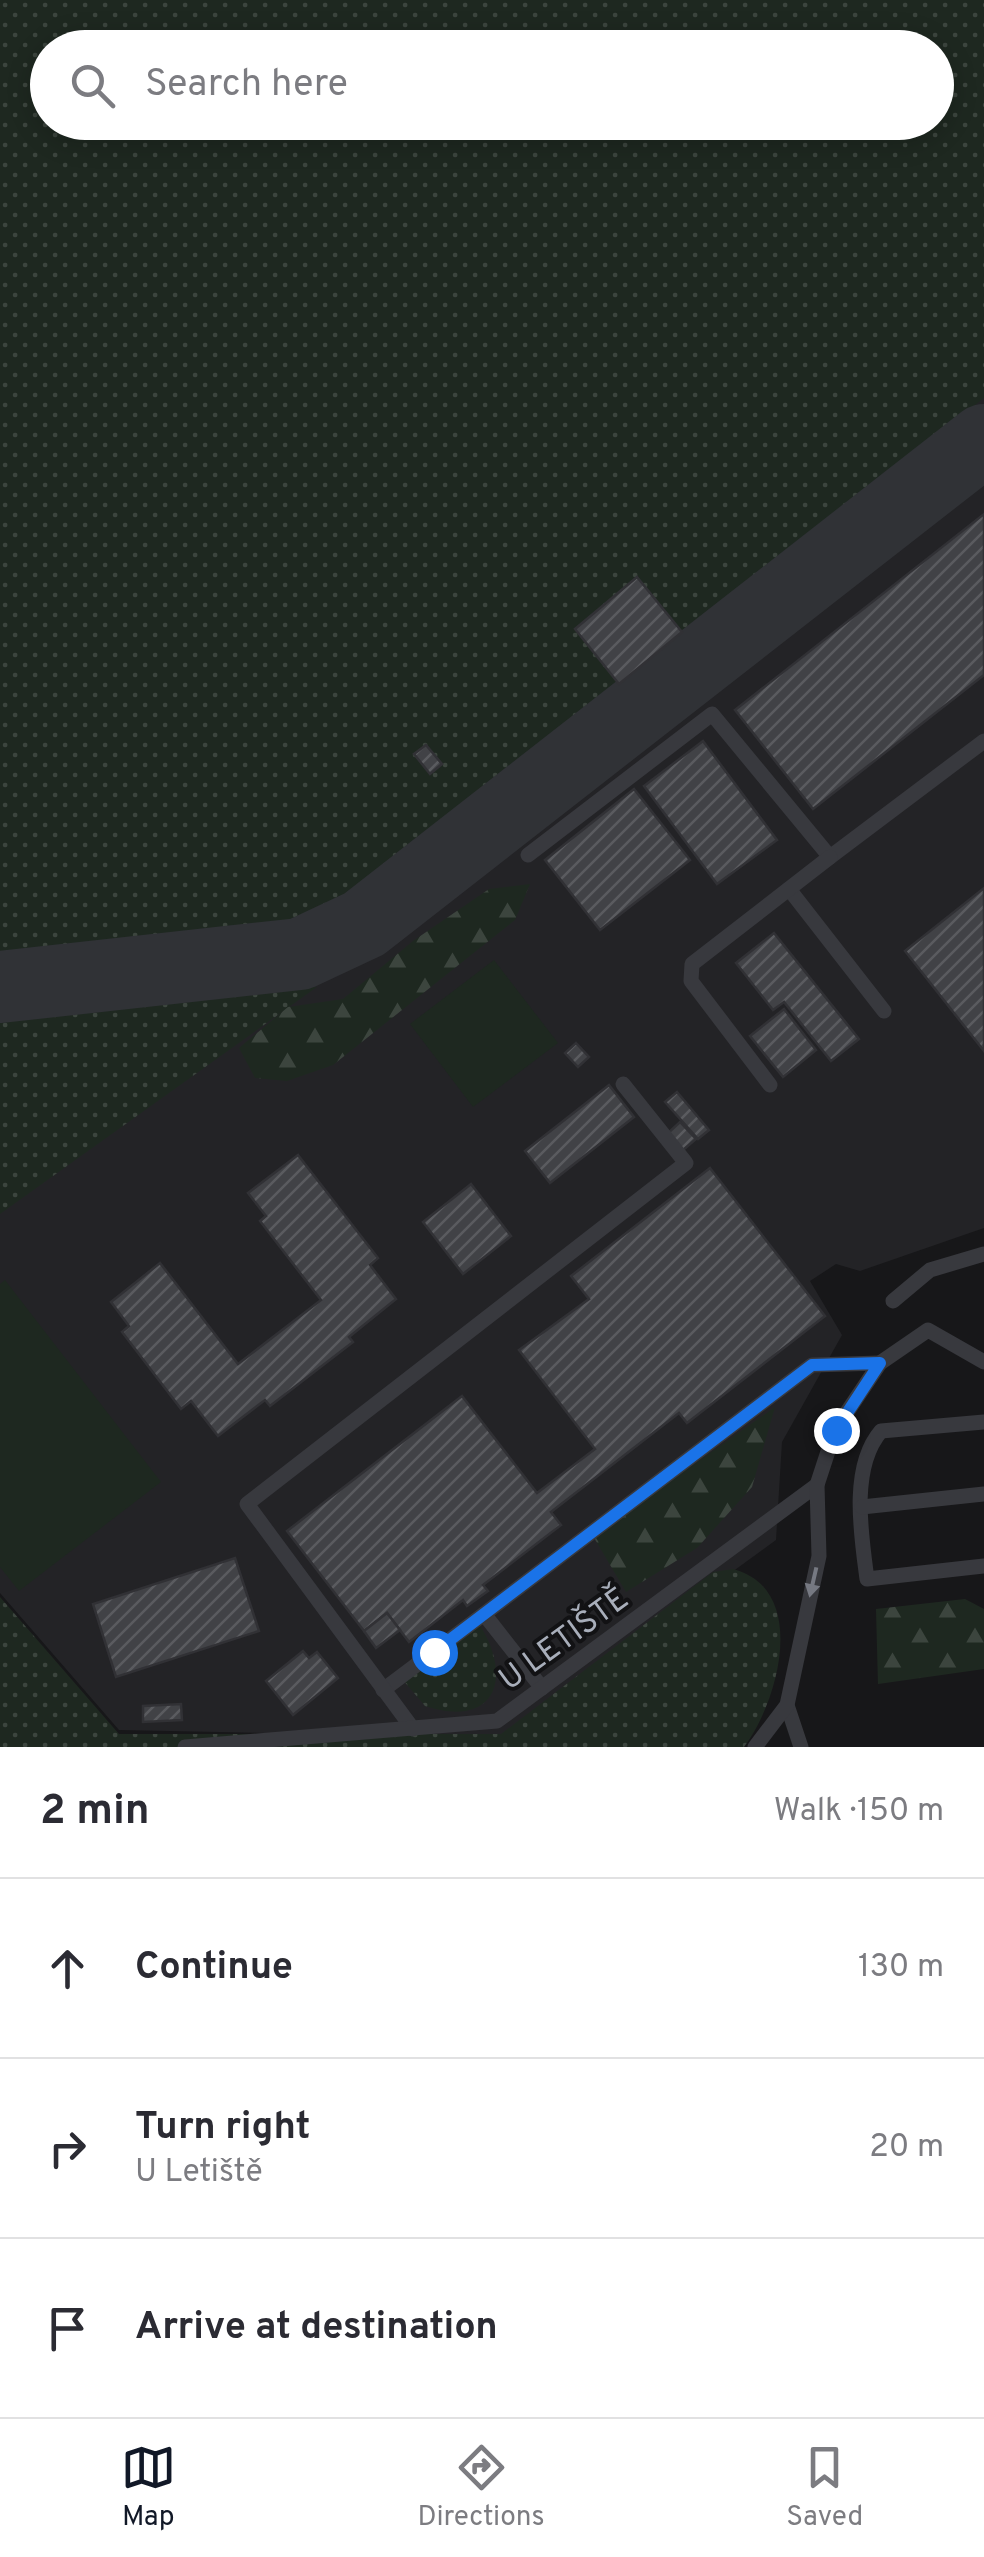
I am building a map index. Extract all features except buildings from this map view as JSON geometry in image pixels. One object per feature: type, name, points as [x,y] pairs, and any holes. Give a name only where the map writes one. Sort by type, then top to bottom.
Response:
[{"type":"lane","points":[[528,854],[712,714],[830,856]]},
{"type":"lane","points":[[770,1085],[691,982],[692,964],[984,741]]},
{"type":"lane","points":[[789,888],[884,1011]]},
{"type":"lane","points":[[413,1729],[248,1504],[686,1163],[623,1084]]},
{"type":"lane","points":[[892,1300],[930,1270],[984,1254]]},
{"type":"lane","points":[[754,1747],[787,1705],[819,1556],[817,1485],[836,1430],[880,1363],[928,1330],[984,1362]]},
{"type":"lane","points":[[966,1351],[984,1348]]},
{"type":"lane","points":[[383,1690],[812,1365],[880,1363]]},
{"type":"lane","points":[[984,1422],[881,1431],[867,1447],[862,1507],[867,1579],[984,1566]]},
{"type":"lane","name":"U LETIŠTĚ","points":[[185,1747],[498,1721],[817,1485]]},
{"type":"lane","points":[[862,1507],[984,1494]]},
{"type":"lane","points":[[484,1614],[542,1688]]},
{"type":"lane","points":[[787,1705],[801,1747]]},
{"type":"shaded area","points":[[0,0],[984,0],[984,1228],[860,1271],[836,1264],[810,1281],[842,1335],[782,1442],[776,1540],[504,1738],[119,1730],[0,1593]]},
{"type":"green space","points":[[0,0],[984,0],[984,398],[329,910],[299,922],[0,956]]},
{"type":"green space","points":[[530,884],[515,920],[333,1065],[287,1081],[255,1078],[239,1048],[288,1007],[343,999],[413,941],[489,889]]},
{"type":"green space","points":[[494,960],[558,1043],[473,1107],[410,1024]]},
{"type":"green space","points":[[317,987],[0,1214],[0,1017],[253,990]]},
{"type":"green space","points":[[5,1280],[161,1482],[19,1591],[0,1567],[0,1284]]},
{"type":"green space","points":[[775,1407],[752,1487],[697,1548],[626,1592],[593,1536]]},
{"type":"green space","points":[[733,1569],[757,1581],[772,1599],[779,1622],[776,1676],[768,1703],[744,1747],[0,1747],[0,1597],[119,1734],[501,1734],[713,1572]]},
{"type":"green space","points":[[965,1599],[984,1609],[984,1669],[878,1684],[876,1609]]},
{"type":"green space","points":[[479,1624],[495,1663],[496,1680],[491,1694],[482,1704],[468,1710],[425,1706],[403,1680]]},
{"type":"taxiway","points":[[0,987],[300,954],[364,924],[984,440]]},
{"type":"route","points":[[434,1652],[812,1365],[880,1363],[836,1430]]}]
